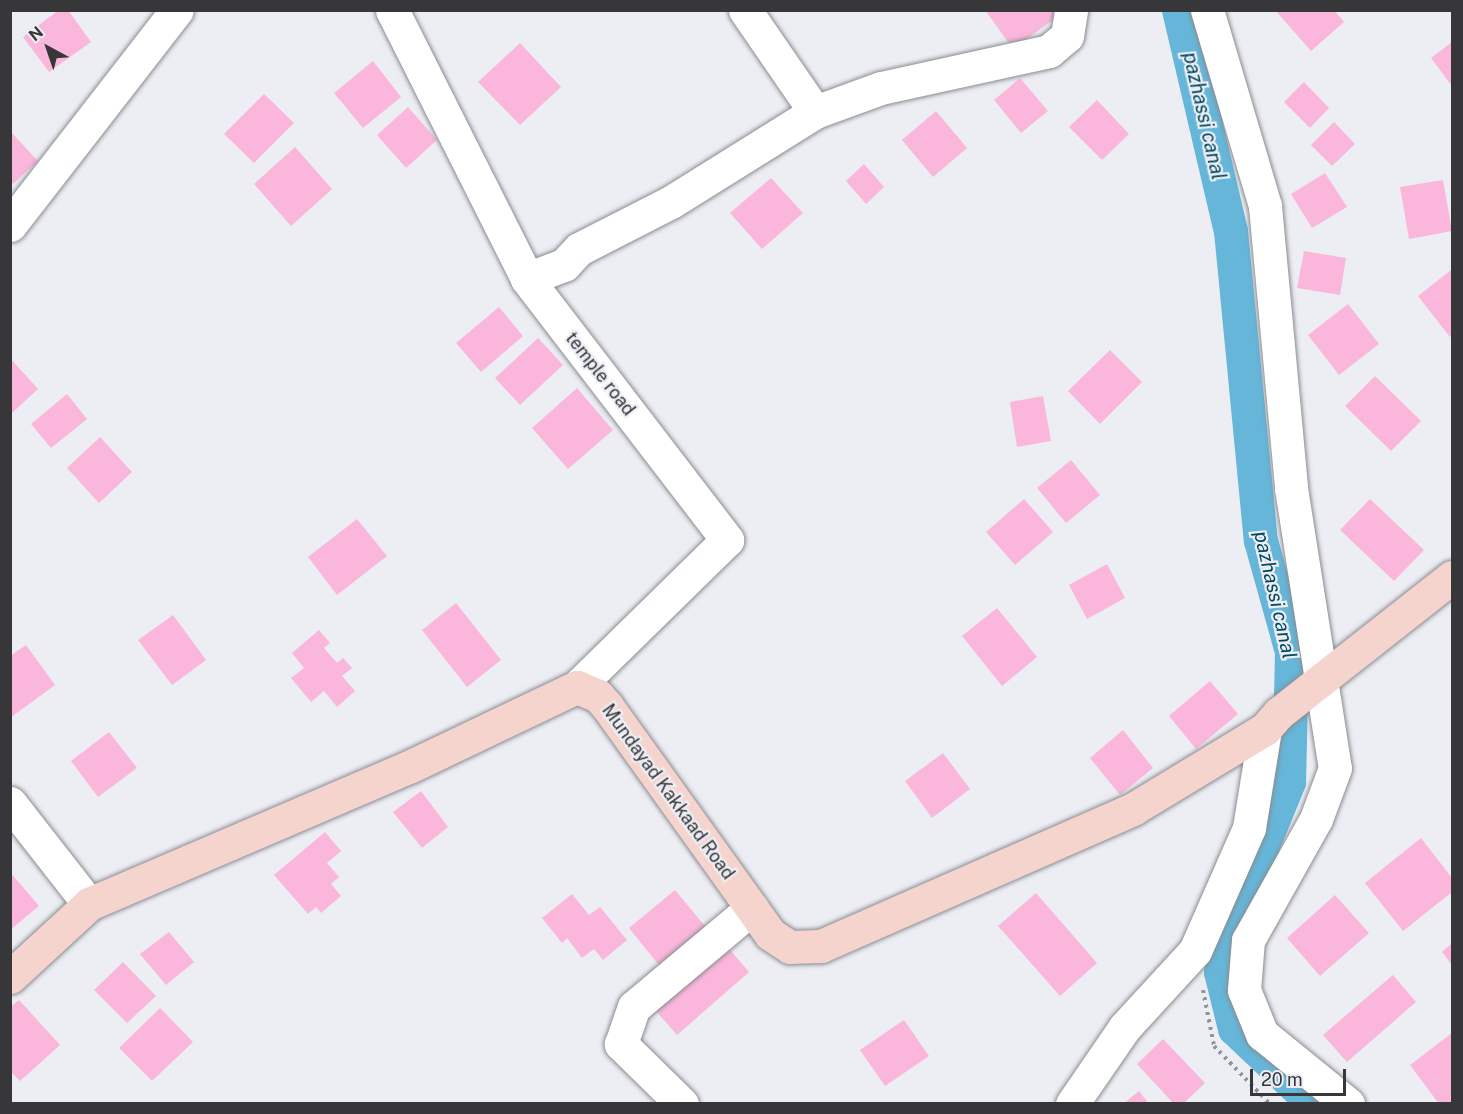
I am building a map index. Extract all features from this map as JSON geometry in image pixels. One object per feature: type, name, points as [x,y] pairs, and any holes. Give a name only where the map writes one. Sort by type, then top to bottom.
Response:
[{"type":"main road","points":[[1317,685],[1452,577]]},
{"type":"main road","name":"Mundayad Kakkaad Road","points":[[577,687],[598,696],[607,706],[770,934],[790,947],[821,946],[1132,809],[1272,721],[1317,685]]},
{"type":"main road","points":[[10,977],[89,904],[409,767],[577,687]]},
{"type":"street","points":[[10,225],[177,10]]},
{"type":"street","name":"temple road","points":[[392,10],[527,279],[728,540],[577,687]]},
{"type":"street","points":[[745,10],[815,112]]},
{"type":"street","points":[[527,279],[564,265],[579,249],[671,202],[815,112],[880,88],[1049,51],[1067,36],[1071,10]]},
{"type":"street","points":[[1207,10],[1264,206],[1291,488],[1317,685],[1335,768],[1316,819],[1248,940],[1244,990],[1262,1034],[1348,1104]]},
{"type":"street","points":[[1072,1104],[1125,1027],[1195,951],[1249,828],[1272,721]]},
{"type":"street","points":[[10,803],[89,904]]},
{"type":"street","points":[[682,1104],[621,1044],[634,1007],[752,908]]},
{"type":"path","points":[[1195,951],[1214,1046],[1270,1104]]},
{"type":"building","points":[[59,10],[68,10],[91,42],[49,72],[23,37]]},
{"type":"building","points":[[985,10],[1058,10],[1061,14],[1013,49]]},
{"type":"building","points":[[1275,10],[1334,10],[1344,22],[1311,51]]},
{"type":"building","points":[[1452,42],[1452,86],[1431,58]]},
{"type":"building","points":[[520,43],[561,87],[520,125],[478,82]]},
{"type":"building","points":[[373,61],[401,97],[363,128],[334,93]]},
{"type":"building","points":[[1020,78],[1048,111],[1021,133],[994,100]]},
{"type":"building","points":[[1304,82],[1329,108],[1310,128],[1284,102]]},
{"type":"building","points":[[264,94],[294,123],[254,163],[224,134]]},
{"type":"building","points":[[1097,100],[1129,134],[1102,160],[1069,127]]},
{"type":"building","points":[[408,107],[437,140],[406,168],[377,135]]},
{"type":"building","points":[[936,111],[967,148],[933,177],[902,140]]},
{"type":"building","points":[[1334,122],[1355,144],[1332,166],[1311,145]]},
{"type":"building","points":[[10,131],[38,161],[13,184],[10,181]]},
{"type":"building","points":[[295,147],[332,189],[291,226],[254,184]]},
{"type":"building","points":[[864,164],[884,187],[866,204],[846,181]]},
{"type":"building","points":[[1325,173],[1347,207],[1312,228],[1291,194]]},
{"type":"building","points":[[771,178],[803,213],[762,249],[730,213]]},
{"type":"building","points":[[1443,180],[1452,231],[1409,239],[1400,187]]},
{"type":"building","points":[[1304,251],[1346,258],[1340,295],[1297,288]]},
{"type":"building","points":[[1451,270],[1452,335],[1450,337],[1418,296]]},
{"type":"building","points":[[1348,304],[1379,344],[1339,375],[1308,335]]},
{"type":"building","points":[[499,307],[523,336],[481,372],[456,343]]},
{"type":"building","points":[[538,338],[563,365],[520,405],[495,378]]},
{"type":"building","points":[[1110,350],[1142,382],[1100,424],[1068,391]]},
{"type":"building","points":[[10,358],[38,389],[12,413],[10,411]]},
{"type":"building","points":[[1375,376],[1421,421],[1391,451],[1345,406]]},
{"type":"building","points":[[577,388],[613,430],[568,469],[532,428]]},
{"type":"building","points":[[67,394],[87,419],[51,448],[31,424]]},
{"type":"building","points":[[1043,396],[1051,441],[1017,447],[1010,402]]},
{"type":"building","points":[[100,437],[132,472],[99,503],[67,468]]},
{"type":"building","points":[[1071,460],[1100,495],[1066,523],[1037,488]]},
{"type":"building","points":[[1024,499],[1053,532],[1015,565],[986,532]]},
{"type":"building","points":[[1370,499],[1424,550],[1394,581],[1340,530]]},
{"type":"building","points":[[357,519],[387,556],[337,595],[308,557]]},
{"type":"building","points":[[1107,564],[1125,598],[1087,619],[1069,585]]},
{"type":"building","points":[[456,603],[501,660],[467,687],[422,630]]},
{"type":"building","points":[[997,608],[1037,657],[1002,686],[962,636]]},
{"type":"building","points":[[173,615],[206,660],[172,685],[138,640]]},
{"type":"building","points":[[319,630],[330,643],[324,648],[337,663],[343,658],[352,668],[342,676],[355,691],[337,707],[324,691],[311,702],[291,678],[304,668],[292,653]]},
{"type":"building","points":[[26,645],[55,685],[10,718],[10,656]]},
{"type":"building","points":[[1210,681],[1238,714],[1196,749],[1169,716]]},
{"type":"building","points":[[1123,730],[1153,768],[1120,795],[1090,758]]},
{"type":"building","points":[[109,732],[137,768],[98,797],[71,761]]},
{"type":"building","points":[[943,753],[970,789],[932,818],[905,781]]},
{"type":"building","points":[[421,791],[448,827],[422,848],[393,812]]},
{"type":"building","points":[[325,832],[341,851],[327,863],[339,877],[331,884],[341,896],[321,913],[316,907],[308,914],[274,875]]},
{"type":"building","points":[[1421,838],[1452,878],[1452,892],[1403,931],[1365,883]]},
{"type":"building","points":[[10,872],[39,906],[10,930]]},
{"type":"building","points":[[675,890],[709,931],[662,969],[629,928]]},
{"type":"building","points":[[1036,893],[1097,963],[1060,996],[998,926]]},
{"type":"building","points":[[572,894],[589,915],[600,907],[627,940],[603,960],[594,949],[582,958],[567,938],[562,943],[542,918]]},
{"type":"building","points":[[1335,895],[1369,933],[1320,976],[1287,938]]},
{"type":"building","points":[[169,932],[194,962],[166,985],[140,954]]},
{"type":"building","points":[[720,938],[749,972],[677,1035],[648,1002]]},
{"type":"building","points":[[1452,943],[1452,965],[1442,952]]},
{"type":"building","points":[[123,962],[156,996],[127,1023],[94,990]]},
{"type":"building","points":[[1393,975],[1416,1002],[1347,1062],[1323,1035]]},
{"type":"building","points":[[19,1000],[60,1045],[20,1081],[10,1071],[10,1007]]},
{"type":"building","points":[[160,1008],[193,1042],[152,1081],[119,1048]]},
{"type":"building","points":[[904,1020],[929,1056],[885,1086],[860,1050]]},
{"type":"building","points":[[1452,1033],[1452,1104],[1439,1104],[1410,1065]]},
{"type":"building","points":[[1163,1039],[1205,1083],[1183,1104],[1174,1104],[1137,1064]]},
{"type":"building","points":[[1139,1091],[1149,1104],[1123,1104]]},
{"type":"waterway","name":"pazhassi canal","points":[[1179,10],[1231,231],[1261,541],[1292,652],[1289,782],[1263,846],[1221,972],[1235,1029],[1314,1104]]}]
